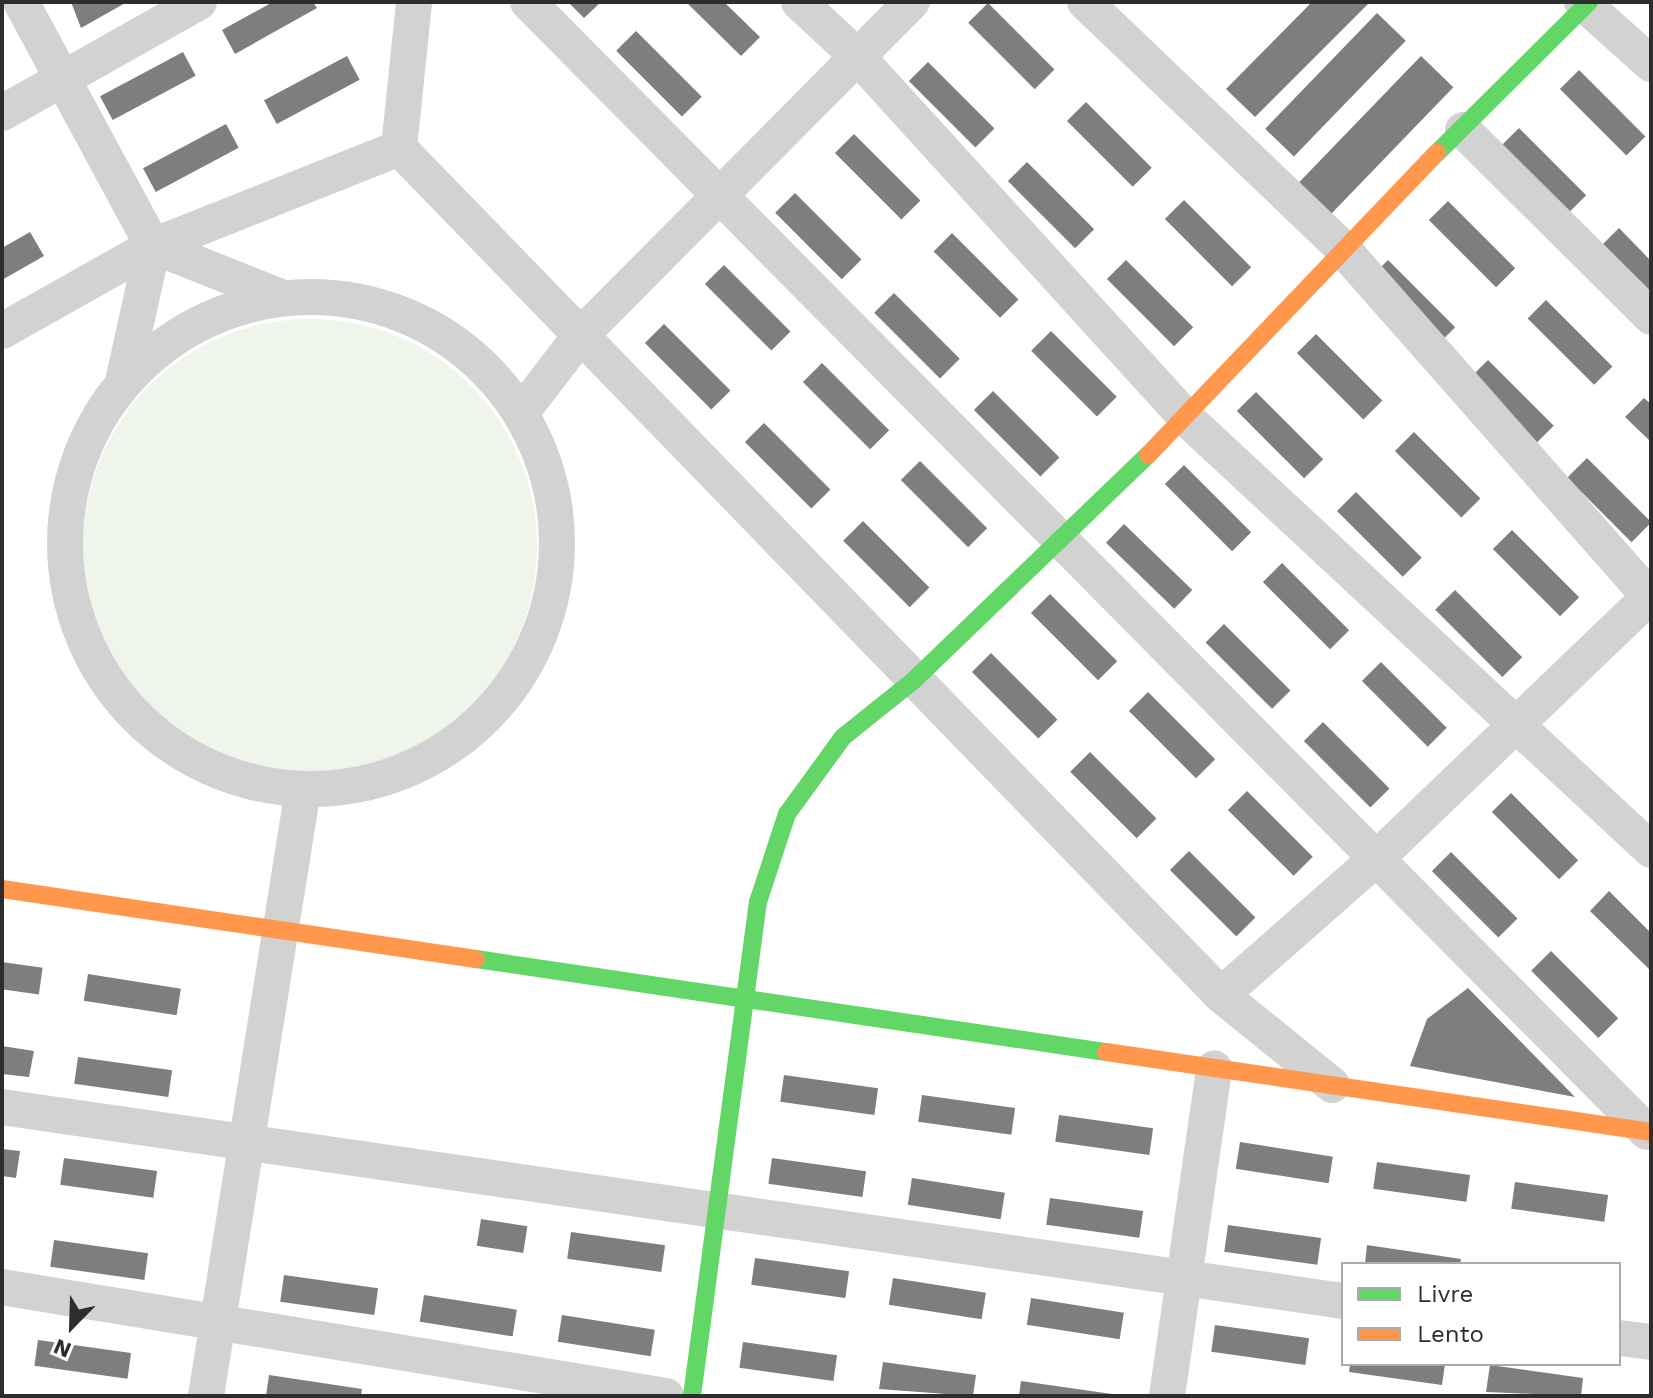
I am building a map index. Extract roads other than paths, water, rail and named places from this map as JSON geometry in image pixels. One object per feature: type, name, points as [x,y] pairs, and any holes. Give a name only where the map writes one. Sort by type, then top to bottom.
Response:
[{"type":"street","points":[[21,2],[153,246],[283,298]]},
{"type":"street","points":[[2,113],[199,2]]},
{"type":"street","points":[[399,148],[414,2]]},
{"type":"street","points":[[528,2],[1063,537],[1649,1132]]},
{"type":"street","points":[[799,2],[856,55],[1186,418],[1514,729],[1651,850]]},
{"type":"street","points":[[521,413],[581,335],[912,2]]},
{"type":"street","points":[[1085,2],[1342,248],[1650,597],[1377,858],[1221,995]]},
{"type":"street","points":[[692,1396],[758,902],[787,814],[843,737],[913,681],[1186,418],[1342,248],[1463,130],[1586,3],[1651,64]]},
{"type":"street","points":[[1463,130],[1651,317]]},
{"type":"street","points":[[2,331],[153,246],[399,148]]},
{"type":"street","points":[[399,148],[1221,995],[1332,1085]]},
{"type":"street","points":[[123,382],[153,246]]},
{"type":"street","points":[[283,298],[352,300],[418,322],[475,360],[521,413],[551,482],[557,543],[543,633],[505,699],[448,750],[379,781],[303,790],[225,775],[156,736],[103,677],[71,605],[64,526],[81,449],[123,382],[168,341],[223,312],[283,298]]},
{"type":"street","points":[[206,1396],[216,1320],[251,1143],[286,931],[303,790]]},
{"type":"street","points":[[2,889],[1649,1132]]},
{"type":"street","points":[[1167,1396],[1214,1068]]},
{"type":"street","points":[[2,1107],[1341,1301]]},
{"type":"street","points":[[2,1287],[666,1396]]},
{"type":"street","points":[[1621,1338],[1651,1342]]}]
